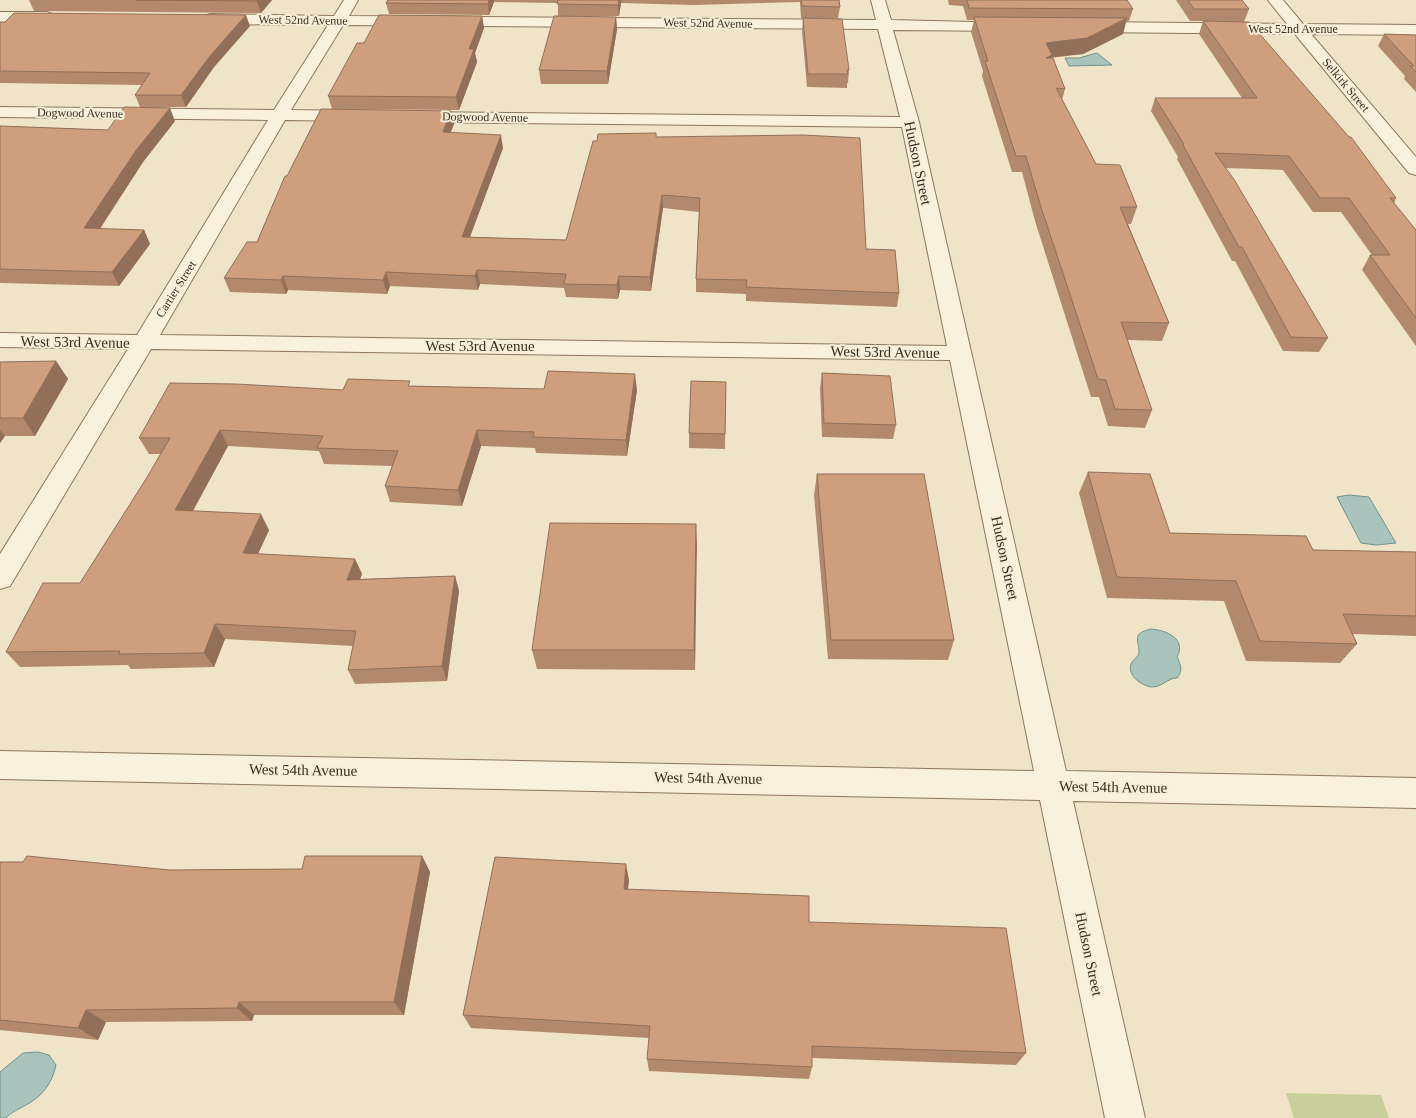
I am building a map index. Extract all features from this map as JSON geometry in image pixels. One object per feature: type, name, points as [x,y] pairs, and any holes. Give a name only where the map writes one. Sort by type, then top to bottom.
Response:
[{"type":"street","name":"Cartier Street","points":[[0,578],[222,214],[289,97],[351,0]]},
{"type":"street","name":"Hudson Street","points":[[878,0],[883,25],[910,122],[1125,1118]]},
{"type":"street","name":"Selkirk Street","points":[[1275,0],[1416,170]]},
{"type":"street","points":[[0,17],[65,17]]},
{"type":"street","name":"West 52nd Avenue","points":[[193,19],[1025,26]]},
{"type":"street","name":"West 52nd Avenue","points":[[1073,27],[1416,30]]},
{"type":"street","name":"Dogwood Avenue","points":[[0,112],[369,116]]},
{"type":"street","name":"Dogwood Avenue","points":[[398,116],[910,122]]},
{"type":"street","name":"West 53rd Avenue","points":[[0,340],[538,346],[959,354]]},
{"type":"street","name":"West 54th Avenue","points":[[0,765],[1416,793]]},
{"type":"green space","points":[[1286,1093],[1381,1095],[1389,1118],[1294,1118]]},
{"type":"water","points":[[1097,53],[1112,65],[1069,66],[1065,58],[1079,58]]},
{"type":"water","points":[[1349,495],[1369,497],[1396,543],[1376,545],[1361,543],[1337,497]]},
{"type":"water","points":[[1151,629],[1163,631],[1177,640],[1179,651],[1177,657],[1181,668],[1177,678],[1152,687],[1136,680],[1130,668],[1132,662],[1139,654],[1138,635]]},
{"type":"water","points":[[38,1052],[49,1055],[56,1065],[52,1078],[42,1093],[32,1101],[6,1118],[0,1118],[0,1072],[23,1053]]},
{"type":"building","points":[[136,0],[258,0],[257,1]]},
{"type":"building","points":[[388,0],[489,0],[488,4],[386,3]]},
{"type":"building","points":[[558,0],[619,0],[618,5],[557,4]]},
{"type":"building","points":[[801,0],[839,0],[840,7],[802,6]]},
{"type":"building","points":[[967,0],[1127,0],[1133,9],[969,8]]},
{"type":"building","points":[[1188,0],[1242,0],[1249,9],[1194,9]]},
{"type":"building","points":[[14,13],[246,15],[210,56],[181,95],[135,95],[150,73],[0,71],[0,22],[5,22]]},
{"type":"building","points":[[379,15],[482,16],[469,49],[474,49],[456,97],[328,96],[357,43],[364,43]]},
{"type":"building","points":[[554,16],[616,17],[607,71],[539,70]]},
{"type":"building","points":[[974,17],[1127,18],[1087,38],[1046,43],[1052,55],[1046,58],[1053,58],[1065,89],[1056,88],[1096,164],[1120,165],[1137,207],[1120,207],[1169,323],[1121,322],[1152,410],[1115,409],[1106,380],[1098,379],[1026,156],[1016,156],[985,61],[988,61]]},
{"type":"building","points":[[803,18],[842,19],[848,74],[808,74]]},
{"type":"building","points":[[1203,21],[1249,22],[1249,32],[1258,32],[1351,137],[1396,198],[1390,198],[1416,230],[1416,318],[1370,255],[1390,255],[1349,198],[1320,198],[1289,156],[1215,153],[1235,181],[1328,338],[1291,337],[1242,247],[1239,247],[1184,144],[1155,98],[1257,98]]},
{"type":"building","points":[[1384,34],[1416,35],[1416,72],[1410,66],[1414,66]]},
{"type":"building","points":[[124,107],[170,108],[137,149],[84,228],[144,230],[112,272],[0,269],[0,126],[108,130]]},
{"type":"building","points":[[321,109],[451,111],[443,132],[501,135],[462,237],[566,240],[593,141],[597,141],[598,134],[656,133],[656,137],[803,135],[860,138],[866,249],[895,250],[899,293],[746,287],[747,280],[696,279],[700,198],[662,195],[650,277],[619,276],[617,285],[564,284],[566,274],[477,270],[475,276],[386,272],[383,280],[283,276],[281,280],[224,278],[247,242],[257,242],[285,176],[287,176]]},
{"type":"building","points":[[56,361],[23,418],[0,418],[0,362]]},
{"type":"building","points":[[548,371],[635,374],[626,440],[533,437],[534,432],[477,430],[458,490],[385,486],[398,451],[317,448],[323,436],[220,430],[175,510],[261,514],[243,553],[355,559],[347,580],[455,576],[442,666],[348,670],[356,631],[215,624],[204,653],[119,654],[120,651],[6,652],[43,583],[80,583],[146,479],[170,438],[139,438],[170,383],[236,384],[343,390],[348,379],[410,381],[408,386],[544,389]]},
{"type":"building","points":[[822,373],[890,376],[896,425],[824,423]]},
{"type":"building","points":[[691,381],[726,382],[725,434],[689,433]]},
{"type":"building","points":[[1088,472],[1150,474],[1170,533],[1306,536],[1313,550],[1416,552],[1416,616],[1343,614],[1357,644],[1260,641],[1236,581],[1117,577]]},
{"type":"building","points":[[817,474],[924,474],[954,640],[831,640]]},
{"type":"building","points":[[550,523],[696,524],[694,650],[532,650]]},
{"type":"building","points":[[27,856],[170,870],[302,869],[305,856],[422,856],[394,1002],[239,1002],[237,1008],[86,1010],[78,1028],[0,1020],[0,862],[23,862]]},
{"type":"building","points":[[495,857],[626,864],[624,889],[809,896],[809,922],[1006,928],[1026,1053],[812,1046],[812,1067],[647,1059],[650,1026],[463,1015]]}]
